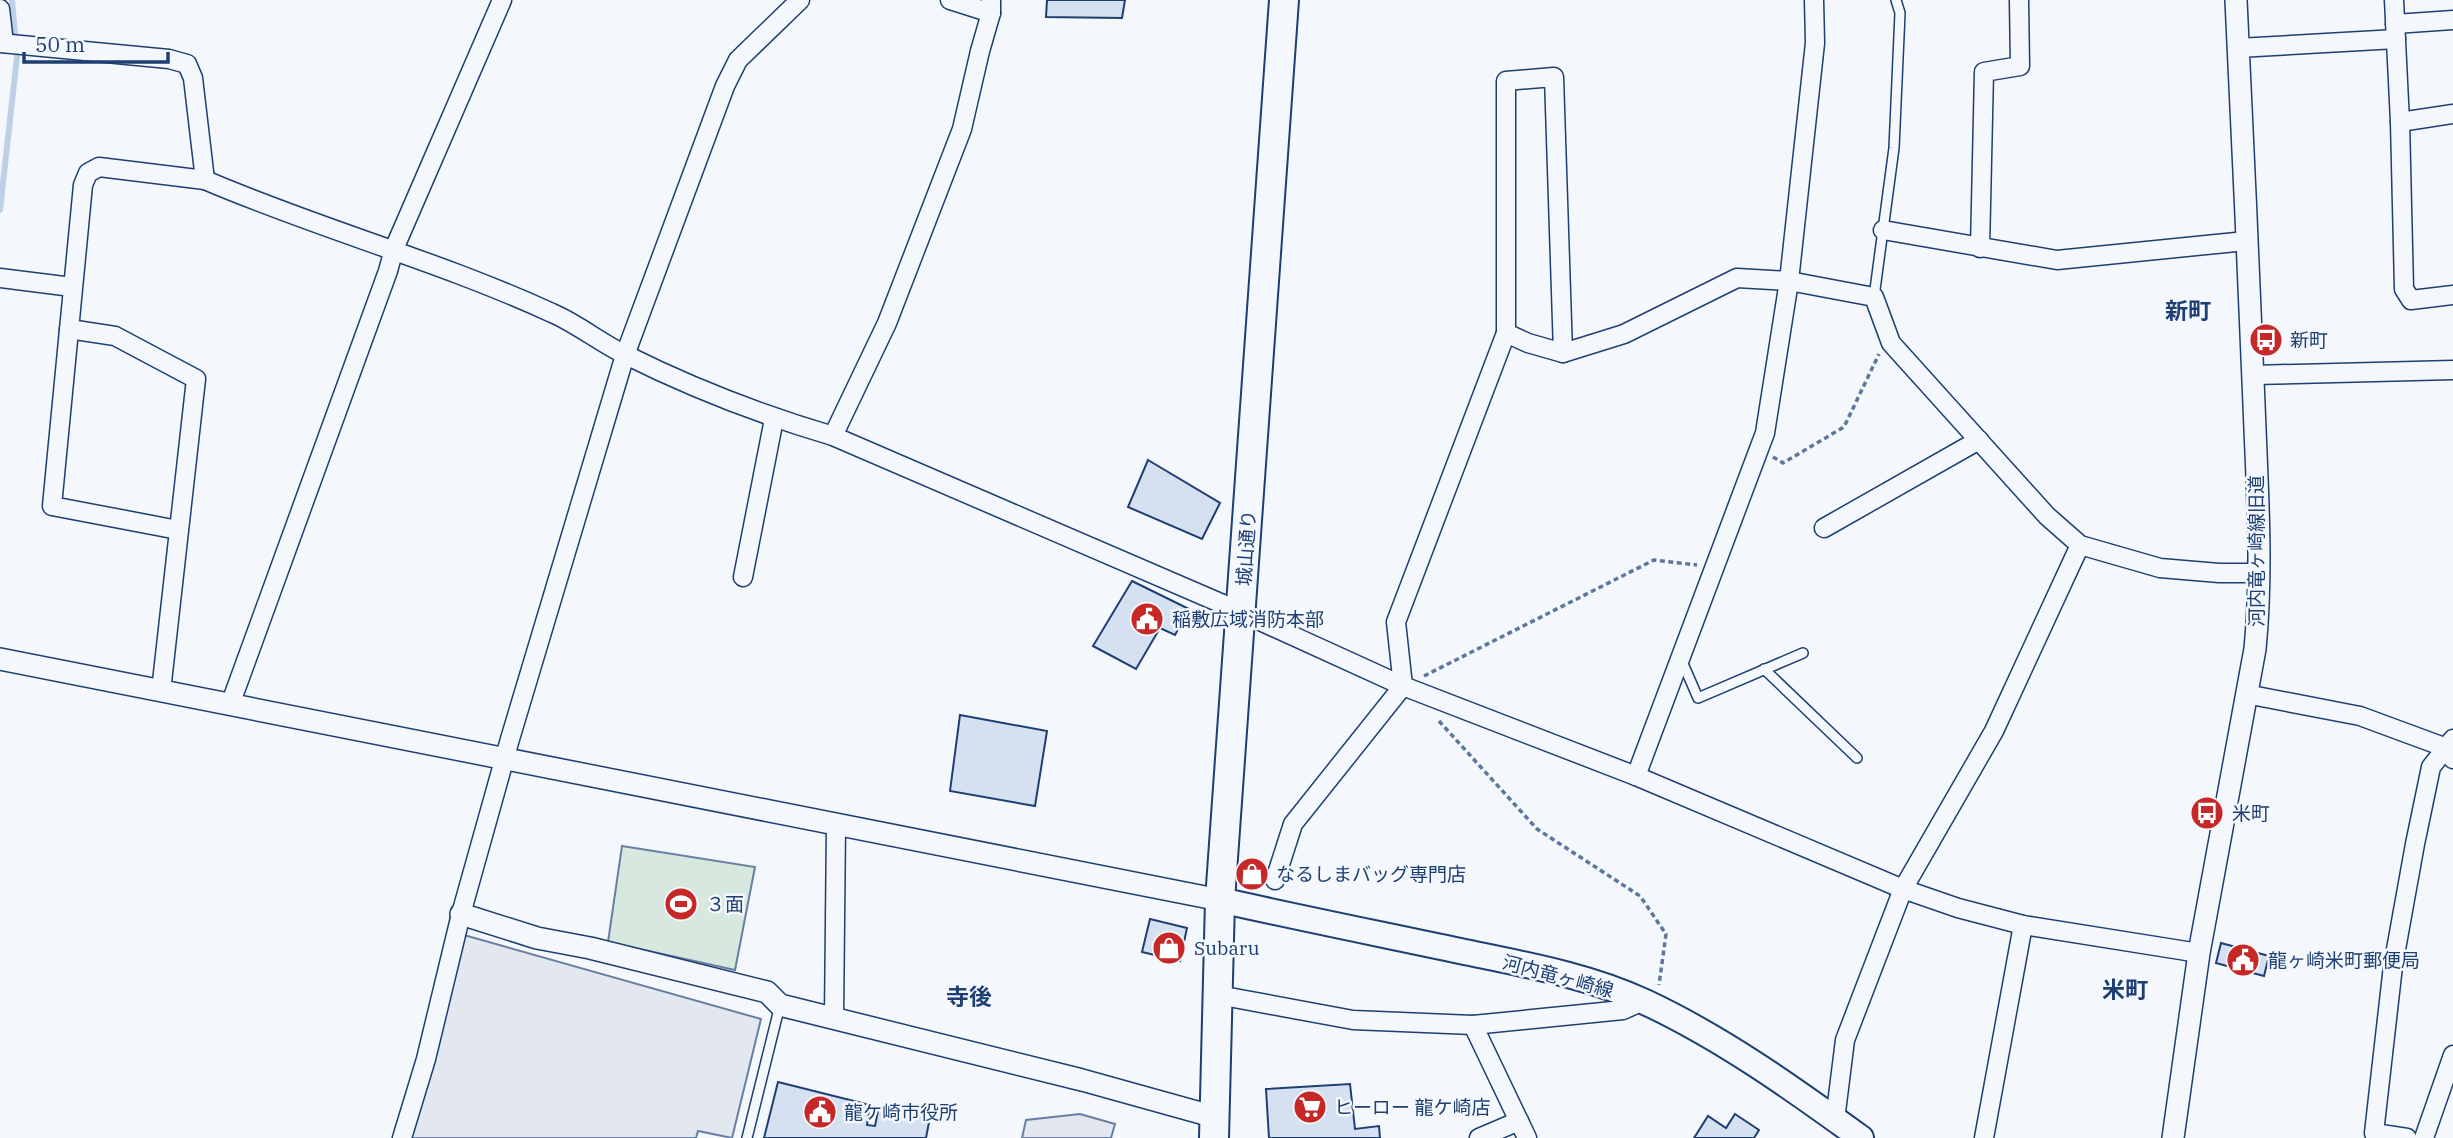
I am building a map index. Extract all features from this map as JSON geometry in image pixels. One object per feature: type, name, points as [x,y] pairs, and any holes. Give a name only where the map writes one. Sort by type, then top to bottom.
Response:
[{"type":"main road","name":"城山通り","points":[[1215,1128],[1220,901],[1284,0]]},
{"type":"main road","name":"河内竜ヶ崎線","points":[[1220,901],[1544,969],[1597,983],[1650,1005],[1734,1050],[1861,1138]]},
{"type":"street","points":[[230,705],[394,249],[502,0]]},
{"type":"street","points":[[402,1138],[426,1059],[461,914],[504,760],[625,355],[724,86],[738,60],[800,0]]},
{"type":"street","points":[[833,436],[887,323],[962,129],[991,6],[950,0]]},
{"type":"street","points":[[1636,776],[1765,433],[1789,281],[1815,43],[1814,0]]},
{"type":"street","points":[[1980,248],[1984,72],[2020,66],[2019,0]]},
{"type":"street","name":"河内竜ヶ崎線旧道","points":[[2173,1138],[2199,953],[2255,649],[2260,573],[2236,0]]},
{"type":"street","points":[[2394,0],[2404,289],[2411,300],[2453,295]]},
{"type":"street","points":[[0,9],[9,43],[169,59],[187,64],[193,78],[205,180]]},
{"type":"street","points":[[2238,48],[2396,32],[2453,20]]},
{"type":"street","points":[[1275,880],[1293,824],[1403,686],[1396,622],[1506,333],[1506,81],[1554,77],[1563,353]]},
{"type":"street","points":[[2400,122],[2453,114]]},
{"type":"street","points":[[178,530],[52,506],[83,186],[88,173],[99,167],[205,180],[263,205],[394,249],[554,313],[625,355],[774,419],[833,436],[1403,686],[1636,776],[1903,889],[1958,908],[2023,925],[2199,953]]},
{"type":"street","points":[[1883,230],[2057,260],[2246,241]]},
{"type":"street","points":[[2,278],[72,287]]},
{"type":"street","points":[[1506,333],[1528,343],[1563,353],[1624,334],[1737,278],[1789,281],[1874,297],[1891,343],[2047,516],[2080,545],[2160,568],[2260,573]]},
{"type":"street","points":[[69,329],[115,336],[196,379],[160,691]]},
{"type":"street","points":[[2253,375],[2453,370]]},
{"type":"street","points":[[743,577],[774,419]]},
{"type":"street","points":[[1824,528],[1979,440]]},
{"type":"street","points":[[1835,1120],[1845,1040],[1903,889],[1994,731],[2080,545]]},
{"type":"street","points":[[0,659],[1220,901]]},
{"type":"street","points":[[2246,694],[2360,716],[2450,749],[2431,767],[2415,844],[2393,966],[2374,1133],[2407,1138]]},
{"type":"street","points":[[834,1019],[836,825]]},
{"type":"street","points":[[461,914],[537,938],[590,948],[767,992],[780,1006],[1082,1080],[1215,1128]]},
{"type":"street","points":[[1984,1138],[2023,925]]},
{"type":"street","points":[[1218,995],[1353,1020],[1473,1025],[1650,1005]]},
{"type":"street","points":[[1473,1025],[1527,1138]]},
{"type":"street","points":[[2424,1138],[2453,1055]]},
{"type":"street","points":[[1479,1138],[1519,1121]]},
{"type":"lane","points":[[1874,297],[1894,148],[1900,13],[1896,0]]},
{"type":"lane","points":[[1681,657],[1698,698],[1803,653]]},
{"type":"lane","points":[[1765,669],[1857,758]]},
{"type":"lane","points":[[747,1138],[780,1006]]},
{"type":"path","points":[[1759,449],[1783,463],[1844,427],[1888,336]]},
{"type":"path","points":[[1403,686],[1654,560],[1715,566]]},
{"type":"path","points":[[1432,697],[1437,719],[1537,829],[1640,896],[1666,934],[1650,1005]]},
{"type":"shaded area","name":"３面","points":[[622,846],[755,867],[735,970],[608,942]]},
{"type":"shaded area","points":[[464,935],[761,1019],[732,1138],[698,1131],[696,1138],[411,1138]]},
{"type":"shaded area","points":[[1080,1114],[1115,1124],[1111,1138],[1022,1138],[1026,1120]]},
{"type":"building","points":[[1047,0],[1125,0],[1122,18],[1046,17]]},
{"type":"building","points":[[1148,460],[1220,503],[1202,539],[1128,507]]},
{"type":"building","name":"稲敷広域消防本部","points":[[1132,581],[1189,609],[1175,635],[1160,628],[1136,669],[1093,646]]},
{"type":"building","points":[[960,715],[1047,731],[1035,806],[950,791]]},
{"type":"building","points":[[1150,919],[1187,928],[1180,961],[1142,952]]},
{"type":"building","points":[[2221,943],[2269,956],[2264,976],[2216,963]]},
{"type":"building","name":"龍ケ崎市役所","points":[[778,1082],[870,1105],[867,1125],[875,1126],[879,1106],[930,1117],[926,1138],[764,1138]]},
{"type":"building","name":"ヒーロー 龍ケ崎店","points":[[1350,1084],[1355,1129],[1379,1126],[1380,1138],[1269,1138],[1266,1089]]},
{"type":"building","points":[[1735,1114],[1759,1130],[1754,1138],[1694,1138],[1708,1116],[1726,1128]]},
{"type":"waterway","points":[[0,210],[17,57],[12,0]]},
{"type":"place","name":"新町","points":[[2266,340]]},
{"type":"place","name":"稲敷広域消防本部","points":[[1147,619]]},
{"type":"place","name":"米町","points":[[2207,813]]},
{"type":"place","name":"なるしまバッグ専門店","points":[[1252,874]]},
{"type":"place","name":"３面","points":[[681,904]]},
{"type":"place","name":"Subaru","points":[[1169,948]]},
{"type":"place","name":"龍ヶ崎米町郵便局","points":[[2243,960]]},
{"type":"place","name":"ヒーロー 龍ケ崎店","points":[[1310,1107]]},
{"type":"place","name":"龍ケ崎市役所","points":[[820,1112]]},
{"type":"district","name":"新町","points":[[2188,310]]},
{"type":"district","name":"米町","points":[[2125,989]]},
{"type":"district","name":"寺後","points":[[969,996]]}]
